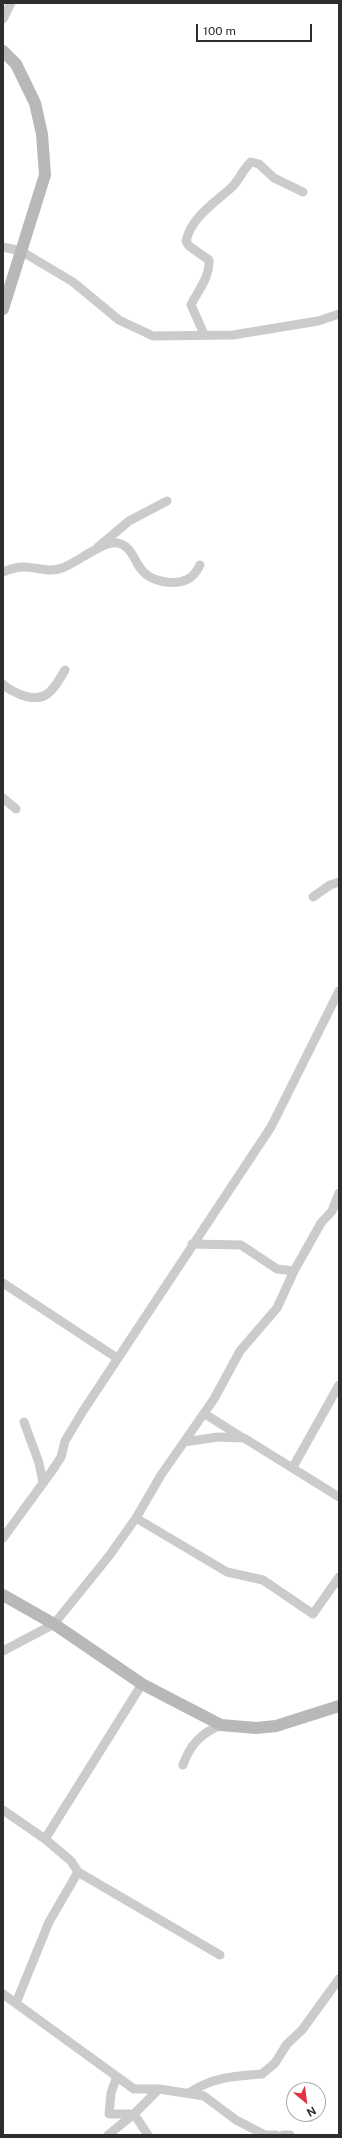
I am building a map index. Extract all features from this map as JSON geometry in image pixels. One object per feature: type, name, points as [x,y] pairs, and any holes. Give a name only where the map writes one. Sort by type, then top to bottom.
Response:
[{"type":"main road","points":[[3,50],[16,64],[35,104],[42,134],[45,174],[3,310]]},
{"type":"main road","points":[[3,1595],[54,1624],[142,1684],[220,1725],[256,1728],[276,1726],[339,1706]]},
{"type":"street","points":[[3,19],[11,3]]},
{"type":"street","points":[[204,334],[191,305],[209,270],[209,260],[189,246],[186,242],[195,224],[217,199],[234,186],[244,168],[252,162],[259,164],[274,178],[303,192]]},
{"type":"street","points":[[3,247],[21,251],[73,282],[119,320],[153,336],[204,334],[233,335],[318,321],[339,314]]},
{"type":"street","points":[[3,572],[24,567],[52,571],[64,568],[95,550],[129,521],[167,501]]},
{"type":"street","points":[[95,550],[116,543],[126,547],[141,570],[148,576],[167,582],[183,582],[190,579],[200,565]]},
{"type":"street","points":[[3,684],[14,692],[30,698],[39,698],[54,689],[65,670]]},
{"type":"street","points":[[3,798],[16,809]]},
{"type":"street","points":[[313,897],[330,884],[339,882]]},
{"type":"street","points":[[3,1538],[58,1463],[65,1441],[117,1358],[271,1127],[339,991]]},
{"type":"street","points":[[3,1651],[54,1624],[109,1556],[136,1518],[184,1442],[205,1414],[240,1351],[277,1308],[294,1271],[321,1223],[332,1211],[339,1193]]},
{"type":"street","points":[[192,1244],[241,1245],[277,1269],[294,1271]]},
{"type":"street","points":[[3,1283],[117,1358]]},
{"type":"street","points":[[293,1467],[339,1385]]},
{"type":"street","points":[[205,1414],[293,1467],[339,1497]]},
{"type":"street","points":[[24,1422],[39,1463],[43,1482]]},
{"type":"street","points":[[184,1442],[218,1437],[244,1438]]},
{"type":"street","points":[[136,1518],[226,1572],[263,1580],[312,1614],[339,1577]]},
{"type":"street","points":[[45,1839],[142,1684]]},
{"type":"street","points":[[183,1765],[190,1747],[197,1740],[220,1725]]},
{"type":"street","points":[[3,1810],[45,1839],[72,1861],[78,1872],[220,1956]]},
{"type":"street","points":[[16,2003],[49,1922],[78,1872]]},
{"type":"street","points":[[189,2093],[200,2085],[222,2078],[262,2074],[266,2071],[275,2063],[287,2044],[302,2030],[339,1979]]},
{"type":"street","points":[[3,1994],[116,2079],[134,2089],[158,2089],[204,2096],[236,2120],[264,2135],[276,2135]]},
{"type":"street","points":[[116,2079],[109,2114],[134,2114]]},
{"type":"street","points":[[108,2135],[134,2114],[158,2089]]},
{"type":"street","points":[[134,2114],[148,2135]]},
{"type":"street","points":[[283,2135],[290,2135]]}]
